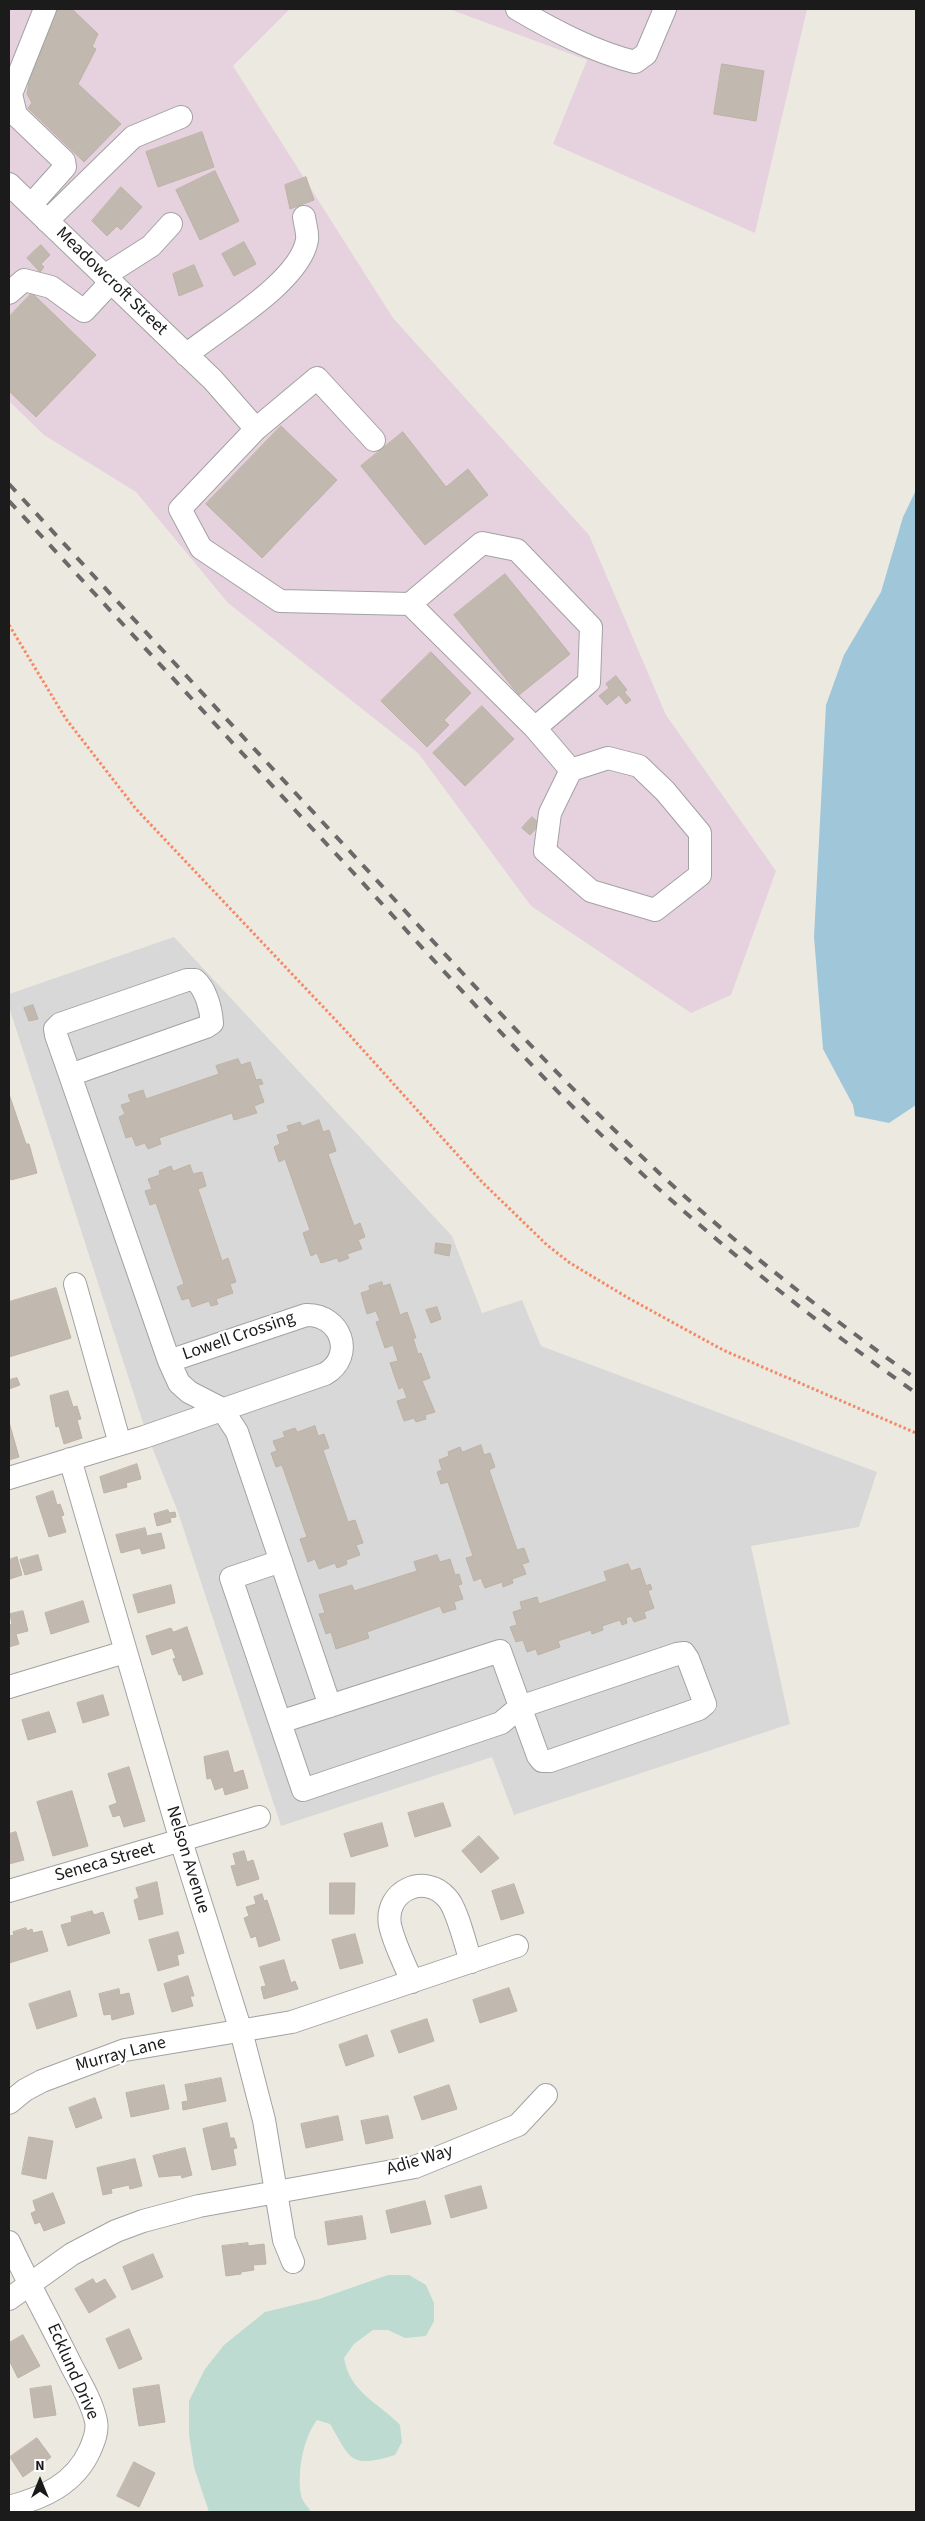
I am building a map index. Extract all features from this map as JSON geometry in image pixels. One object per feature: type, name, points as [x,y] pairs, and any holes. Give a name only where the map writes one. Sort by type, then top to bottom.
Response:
[{"type":"street","points":[[31,205],[65,167],[64,161],[16,115],[10,94],[45,9]]},
{"type":"street","points":[[517,9],[552,29],[620,58],[635,62],[646,54],[665,9]]},
{"type":"street","points":[[47,220],[133,137],[181,117]]},
{"type":"street","name":"Meadowcroft Street","points":[[9,184],[213,380],[256,429]]},
{"type":"street","points":[[186,355],[277,287],[292,270],[302,254],[308,239],[304,217]]},
{"type":"street","points":[[9,293],[24,280],[51,287],[84,311],[108,279],[151,246],[171,224]]},
{"type":"street","points":[[374,440],[317,378],[256,429],[180,509],[201,548],[280,601],[410,604],[482,543],[517,550],[591,627],[589,682],[535,728]]},
{"type":"street","points":[[410,604],[535,728],[571,770]]},
{"type":"street","points":[[608,758],[639,766],[665,791],[700,833],[700,875],[655,910],[591,891],[545,851],[550,813],[571,770],[608,758]]},
{"type":"street","points":[[70,1075],[206,1027],[212,1023],[211,1014],[201,985],[195,980],[187,980],[60,1024],[55,1029],[56,1035],[169,1361]]},
{"type":"street","points":[[75,1284],[120,1444]]},
{"type":"street","name":"Lowell Crossing","points":[[316,1315],[326,1319],[334,1326],[340,1337],[342,1349],[340,1360],[334,1369],[314,1378],[222,1409],[189,1392],[179,1384],[169,1361],[296,1317],[316,1315]]},
{"type":"street","points":[[9,1478],[144,1437],[222,1409],[237,1432],[330,1706]]},
{"type":"street","name":"Nelson Avenue","points":[[70,1459],[181,1840],[242,2031],[264,2120],[284,2240],[293,2262]]},
{"type":"street","points":[[280,1722],[500,1651],[520,1708],[538,1756],[542,1761],[550,1761],[699,1709],[705,1704],[684,1653],[520,1708],[501,1723],[303,1790],[231,1578],[281,1561]]},
{"type":"street","points":[[9,1687],[125,1652]]},
{"type":"street","name":"Seneca Street","points":[[9,1891],[259,1817]]},
{"type":"street","points":[[412,1982],[390,1925],[390,1907],[396,1896],[418,1885],[433,1886],[448,1898],[471,1962]]},
{"type":"street","points":[[242,2031],[292,2022],[517,1946]]},
{"type":"street","name":"Murray Lane","points":[[9,2103],[25,2090],[42,2081],[124,2050],[242,2031]]},
{"type":"street","name":"Adie Way","points":[[9,2299],[30,2282],[72,2254],[116,2231],[143,2221],[199,2206],[414,2167],[518,2125],[546,2094]]},
{"type":"street","points":[[9,2242],[30,2282]]},
{"type":"street","name":"Ecklund Drive","points":[[9,2508],[31,2502],[66,2483],[79,2469],[95,2439],[96,2421],[89,2403],[30,2282]]},
{"type":"path","points":[[9,625],[66,719],[136,809],[345,1030],[482,1182],[547,1245],[570,1262],[630,1299],[723,1350],[916,1433]]},
{"type":"shaded area","points":[[9,9],[290,9],[233,66],[393,318],[589,535],[666,715],[776,871],[731,995],[691,1013],[531,906],[418,753],[228,603],[136,492],[44,435],[9,401]]},
{"type":"shaded area","points":[[449,9],[807,9],[755,233],[553,144],[587,60]]},
{"type":"shaded area","points":[[916,490],[916,1105],[889,1123],[855,1116],[853,1105],[823,1049],[814,937],[826,705],[844,655],[881,592],[903,517]]},
{"type":"shaded area","points":[[174,937],[452,1236],[482,1313],[522,1300],[541,1346],[877,1472],[859,1527],[751,1546],[790,1724],[514,1815],[492,1757],[281,1826],[178,1512],[146,1432],[9,1007],[9,994]]},
{"type":"shaded area","points":[[388,2275],[409,2275],[426,2285],[434,2303],[434,2321],[426,2336],[405,2338],[388,2330],[373,2330],[354,2344],[344,2358],[347,2370],[359,2389],[400,2425],[402,2442],[395,2455],[368,2461],[360,2461],[353,2458],[343,2446],[330,2424],[317,2420],[308,2436],[302,2456],[300,2477],[302,2497],[311,2512],[209,2512],[194,2467],[189,2434],[189,2401],[205,2369],[224,2345],[265,2312],[319,2299]]},
{"type":"building","points":[[55,9],[72,9],[98,34],[92,47],[96,49],[78,84],[121,124],[84,162],[28,108],[32,103],[27,94],[29,83],[24,80]]},
{"type":"building","points":[[722,64],[764,71],[756,121],[714,114]]},
{"type":"building","points":[[202,132],[214,167],[158,187],[146,152]]},
{"type":"building","points":[[215,171],[239,221],[200,240],[176,190]]},
{"type":"building","points":[[306,177],[314,200],[290,209],[285,185]]},
{"type":"building","points":[[121,187],[142,207],[121,230],[117,226],[107,236],[92,221]]},
{"type":"building","points":[[244,242],[256,264],[234,276],[222,254]]},
{"type":"building","points":[[41,245],[50,255],[41,264],[44,267],[40,272],[27,258]]},
{"type":"building","points":[[194,265],[203,286],[179,296],[173,274]]},
{"type":"building","points":[[32,293],[96,355],[36,417],[9,391],[9,317]]},
{"type":"building","points":[[281,426],[337,480],[262,558],[206,504]]},
{"type":"building","points":[[403,432],[446,487],[468,469],[488,495],[425,545],[361,466]]},
{"type":"building","points":[[505,574],[570,654],[519,695],[454,615]]},
{"type":"building","points":[[431,652],[471,693],[444,720],[449,725],[427,747],[381,701]]},
{"type":"building","points":[[616,676],[627,690],[624,692],[631,700],[626,704],[619,695],[607,705],[599,696],[609,688],[606,684]]},
{"type":"building","points":[[482,706],[514,739],[465,786],[433,753]]},
{"type":"building","points":[[532,817],[540,824],[530,835],[522,828]]},
{"type":"building","points":[[33,1005],[38,1019],[29,1021],[24,1008]]},
{"type":"building","points":[[238,1059],[241,1065],[250,1062],[256,1080],[261,1079],[263,1084],[258,1085],[264,1102],[254,1106],[257,1113],[234,1120],[232,1113],[159,1138],[161,1144],[148,1149],[145,1143],[136,1146],[132,1136],[126,1138],[119,1117],[125,1114],[121,1105],[131,1102],[128,1095],[143,1090],[146,1099],[219,1074],[216,1066]]},
{"type":"building","points":[[9,1094],[26,1144],[29,1144],[37,1173],[11,1180],[9,1172]]},
{"type":"building","points":[[319,1120],[323,1132],[329,1130],[336,1151],[328,1154],[354,1226],[360,1223],[365,1237],[358,1240],[362,1249],[347,1254],[349,1258],[339,1262],[337,1258],[321,1263],[317,1253],[311,1256],[303,1233],[310,1230],[285,1159],[279,1162],[274,1147],[280,1144],[277,1135],[289,1131],[287,1126],[300,1122],[302,1126]]},
{"type":"building","points":[[190,1165],[193,1174],[202,1172],[206,1186],[198,1189],[222,1261],[228,1258],[236,1282],[230,1284],[233,1293],[216,1299],[218,1304],[211,1306],[209,1301],[192,1307],[189,1298],[182,1300],[177,1287],[184,1284],[156,1203],[150,1205],[145,1191],[152,1189],[148,1179],[160,1175],[159,1171],[171,1166],[173,1171]]},
{"type":"building","points":[[436,1243],[451,1245],[449,1256],[435,1253]]},
{"type":"building","points":[[382,1282],[383,1286],[390,1284],[400,1315],[407,1312],[416,1338],[413,1338],[418,1354],[421,1353],[430,1378],[422,1381],[435,1412],[425,1415],[426,1419],[416,1422],[414,1418],[404,1421],[397,1401],[407,1398],[403,1387],[399,1389],[390,1363],[398,1361],[393,1345],[385,1348],[376,1322],[380,1321],[376,1311],[367,1314],[361,1293],[370,1290],[369,1286]]},
{"type":"building","points":[[56,1288],[71,1338],[9,1357],[9,1302]]},
{"type":"building","points":[[437,1307],[441,1319],[431,1323],[426,1310]]},
{"type":"building","points":[[17,1378],[20,1385],[9,1389],[9,1380]]},
{"type":"building","points":[[68,1391],[73,1407],[77,1406],[81,1419],[77,1420],[82,1438],[64,1444],[59,1426],[56,1427],[50,1396]]},
{"type":"building","points":[[9,1422],[19,1457],[9,1460]]},
{"type":"building","points":[[315,1426],[318,1436],[324,1434],[329,1448],[323,1450],[348,1522],[355,1520],[363,1543],[356,1545],[360,1555],[346,1560],[347,1564],[337,1568],[335,1563],[319,1569],[315,1559],[308,1562],[300,1539],[307,1537],[282,1465],[276,1467],[271,1453],[277,1451],[273,1441],[285,1437],[283,1432],[295,1428],[297,1432]]},
{"type":"building","points":[[481,1445],[484,1455],[490,1453],[495,1467],[489,1470],[517,1550],[524,1548],[529,1562],[522,1564],[526,1574],[512,1579],[513,1583],[503,1587],[502,1582],[485,1588],[481,1578],[474,1581],[466,1558],[473,1556],[448,1482],[441,1484],[437,1472],[442,1470],[439,1460],[449,1456],[448,1452],[460,1447],[462,1452]]},
{"type":"building","points":[[137,1464],[141,1479],[126,1483],[127,1487],[104,1493],[100,1477]]},
{"type":"building","points":[[53,1491],[57,1505],[60,1504],[64,1515],[61,1516],[66,1532],[49,1537],[36,1497]]},
{"type":"building","points":[[168,1510],[169,1513],[175,1512],[176,1517],[170,1518],[171,1522],[157,1526],[154,1514]]},
{"type":"building","points":[[145,1528],[147,1536],[161,1533],[165,1548],[142,1554],[140,1548],[121,1553],[116,1535]]},
{"type":"building","points":[[38,1555],[42,1570],[25,1575],[20,1560]]},
{"type":"building","points":[[437,1555],[440,1562],[450,1559],[455,1575],[459,1574],[462,1584],[458,1585],[463,1599],[454,1602],[456,1609],[443,1613],[440,1606],[367,1632],[369,1638],[336,1649],[331,1632],[326,1634],[319,1614],[325,1613],[319,1595],[352,1585],[354,1591],[417,1571],[414,1562]]},
{"type":"building","points":[[17,1557],[22,1575],[10,1579],[9,1560]]},
{"type":"building","points":[[628,1564],[631,1571],[640,1568],[646,1586],[650,1584],[652,1589],[648,1591],[654,1608],[644,1612],[646,1618],[634,1622],[631,1616],[626,1618],[627,1623],[622,1625],[620,1620],[602,1626],[603,1630],[592,1634],[591,1630],[558,1641],[560,1647],[538,1655],[536,1649],[527,1652],[523,1640],[516,1642],[510,1627],[517,1625],[513,1612],[522,1609],[520,1602],[537,1597],[539,1604],[607,1581],[604,1572]]},
{"type":"building","points":[[171,1585],[175,1603],[138,1613],[133,1595]]},
{"type":"building","points":[[83,1601],[89,1622],[51,1634],[45,1613]]},
{"type":"building","points":[[23,1611],[28,1631],[16,1634],[19,1644],[9,1647],[9,1625],[12,1624],[10,1614]]},
{"type":"building","points":[[187,1627],[203,1674],[183,1681],[173,1659],[176,1658],[172,1648],[152,1655],[146,1636],[171,1628],[173,1632]]},
{"type":"building","points":[[103,1695],[109,1715],[83,1723],[77,1703]]},
{"type":"building","points":[[49,1712],[56,1732],[28,1740],[22,1720]]},
{"type":"building","points":[[228,1751],[234,1773],[243,1770],[248,1788],[225,1795],[223,1787],[215,1790],[211,1778],[207,1779],[204,1757]]},
{"type":"building","points":[[129,1767],[145,1821],[124,1827],[120,1815],[113,1817],[109,1806],[117,1803],[108,1774]]},
{"type":"building","points":[[72,1791],[88,1846],[53,1856],[37,1802]]},
{"type":"building","points":[[443,1803],[451,1826],[415,1837],[408,1813]]},
{"type":"building","points":[[382,1823],[388,1846],[351,1857],[344,1834]]},
{"type":"building","points":[[16,1832],[24,1860],[9,1864],[9,1834]]},
{"type":"building","points":[[479,1836],[499,1858],[481,1873],[462,1851]]},
{"type":"building","points":[[244,1851],[247,1862],[253,1860],[259,1879],[237,1886],[231,1866],[236,1865],[233,1854]]},
{"type":"building","points":[[157,1882],[163,1914],[139,1920],[134,1900],[139,1898],[136,1888]]},
{"type":"building","points":[[330,1883],[355,1883],[354,1914],[330,1914]]},
{"type":"building","points":[[514,1884],[524,1913],[501,1920],[492,1891]]},
{"type":"building","points":[[262,1894],[264,1901],[267,1900],[280,1940],[259,1947],[256,1936],[251,1938],[244,1918],[249,1916],[246,1907],[256,1904],[254,1897]]},
{"type":"building","points":[[92,1911],[94,1915],[103,1912],[110,1933],[68,1946],[61,1925],[72,1922],[71,1917]]},
{"type":"building","points":[[26,1928],[27,1931],[32,1929],[33,1933],[42,1931],[48,1951],[9,1963],[9,1936],[14,1935],[13,1932]]},
{"type":"building","points":[[178,1932],[184,1953],[177,1955],[179,1965],[158,1971],[149,1940]]},
{"type":"building","points":[[355,1934],[363,1963],[340,1969],[332,1940]]},
{"type":"building","points":[[284,1960],[291,1983],[295,1981],[298,1989],[264,1999],[261,1987],[266,1986],[260,1967]]},
{"type":"building","points":[[188,1976],[194,1996],[190,1996],[193,2006],[172,2012],[164,1984]]},
{"type":"building","points":[[509,1988],[517,2011],[480,2023],[473,2000]]},
{"type":"building","points":[[119,1989],[120,1995],[129,1993],[134,2014],[112,2020],[111,2014],[104,2015],[99,1994]]},
{"type":"building","points":[[70,1991],[77,2016],[37,2029],[29,2004]]},
{"type":"building","points":[[427,2019],[434,2041],[399,2053],[391,2031]]},
{"type":"building","points":[[367,2035],[374,2056],[346,2066],[339,2045]]},
{"type":"building","points":[[221,2078],[226,2101],[183,2110],[182,2102],[188,2101],[185,2085]]},
{"type":"building","points":[[164,2085],[169,2109],[131,2117],[126,2093]]},
{"type":"building","points":[[449,2085],[457,2109],[422,2120],[414,2097]]},
{"type":"building","points":[[95,2098],[102,2118],[76,2128],[69,2108]]},
{"type":"building","points":[[338,2116],[343,2140],[306,2148],[301,2124]]},
{"type":"building","points":[[388,2116],[393,2138],[366,2144],[361,2121]]},
{"type":"building","points":[[227,2123],[230,2138],[234,2138],[237,2148],[233,2149],[236,2165],[212,2170],[203,2129]]},
{"type":"building","points":[[29,2137],[53,2141],[46,2179],[22,2174]]},
{"type":"building","points":[[185,2148],[192,2175],[182,2178],[181,2175],[159,2177],[153,2156]]},
{"type":"building","points":[[135,2159],[142,2186],[130,2189],[129,2185],[111,2189],[112,2193],[103,2195],[97,2168]]},
{"type":"building","points":[[481,2186],[487,2208],[451,2218],[445,2196]]},
{"type":"building","points":[[53,2193],[65,2223],[44,2231],[40,2222],[35,2224],[31,2213],[36,2211],[33,2201]]},
{"type":"building","points":[[425,2201],[431,2224],[391,2233],[386,2211]]},
{"type":"building","points":[[362,2216],[366,2239],[328,2245],[325,2222]]},
{"type":"building","points":[[248,2243],[248,2246],[264,2244],[266,2264],[253,2265],[254,2270],[226,2276],[222,2246]]},
{"type":"building","points":[[153,2254],[163,2277],[132,2290],[123,2267]]},
{"type":"building","points":[[93,2279],[96,2284],[105,2279],[116,2297],[89,2313],[75,2289]]},
{"type":"building","points":[[129,2329],[142,2359],[119,2369],[106,2339]]},
{"type":"building","points":[[23,2335],[40,2366],[18,2378],[9,2360],[9,2343]]},
{"type":"building","points":[[159,2385],[165,2422],[139,2426],[133,2389]]},
{"type":"building","points":[[51,2386],[56,2415],[34,2418],[30,2389]]},
{"type":"building","points":[[37,2438],[51,2457],[23,2477],[10,2457]]},
{"type":"building","points":[[134,2462],[155,2473],[139,2507],[117,2496]]},
{"type":"railway","points":[[9,484],[467,978],[617,1133],[718,1226],[849,1330],[916,1379]]},
{"type":"railway","points":[[9,501],[459,988],[534,1068],[611,1145],[748,1265],[814,1318],[916,1393]]}]
